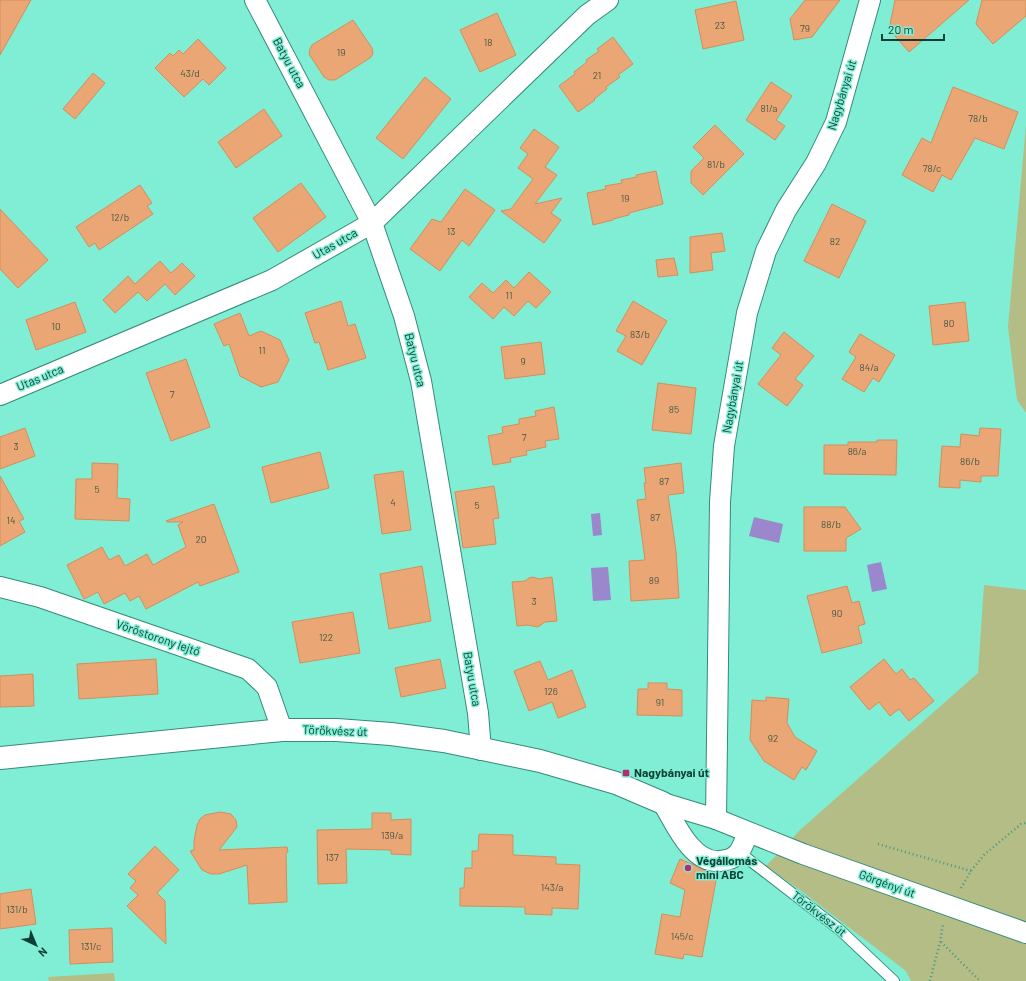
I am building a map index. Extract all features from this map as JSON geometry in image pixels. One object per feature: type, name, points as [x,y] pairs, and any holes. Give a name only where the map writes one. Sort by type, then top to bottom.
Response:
[{"type":"street","name":"Batyu utca","points":[[255,0],[372,222],[404,316],[421,381],[478,713],[481,750]]},
{"type":"street","name":"Utas utca","points":[[0,395],[272,280],[372,222],[587,15],[608,0]]},
{"type":"street","name":"Nagybányai út","points":[[716,819],[720,502],[724,446],[747,313],[766,251],[786,210],[816,163],[836,122],[870,0]]},
{"type":"street","name":"Vöröstorony lejtő","points":[[0,587],[40,597],[248,669],[267,687],[282,730]]},
{"type":"street","name":"Törökvész út","points":[[0,758],[282,730],[338,730],[391,734],[444,741],[481,750],[540,761],[616,783],[663,803],[716,819],[748,833]]},
{"type":"street","points":[[663,803],[688,845],[700,856],[714,862],[733,859],[739,852],[748,833]]},
{"type":"street","name":"Görgényi út","points":[[748,833],[1026,933]]},
{"type":"lane","name":"Törökvész út","points":[[739,852],[840,930],[894,981]]},
{"type":"path","points":[[945,905],[959,891],[971,871],[984,855],[1021,824],[1026,823]]},
{"type":"path","points":[[878,844],[971,871]]},
{"type":"path","points":[[930,981],[940,942],[980,981]]},
{"type":"green space","points":[[1026,125],[1026,413],[1017,400],[1008,327]]},
{"type":"green space","points":[[984,585],[1026,590],[1026,981],[911,981],[906,971],[766,866],[800,830],[978,673]]},
{"type":"green space","points":[[114,973],[115,981],[49,981],[48,977]]},
{"type":"shaded area","points":[[600,513],[602,535],[593,536],[591,514]]},
{"type":"shaded area","points":[[754,517],[783,524],[779,543],[749,536]]},
{"type":"shaded area","points":[[881,562],[887,589],[872,592],[867,565]]},
{"type":"shaded area","points":[[608,567],[611,600],[593,601],[591,568]]},
{"type":"building","points":[[0,0],[31,0],[0,55]]},
{"type":"building","points":[[805,0],[840,0],[812,37],[794,40],[790,19]]},
{"type":"building","points":[[895,0],[969,0],[909,52],[889,29]]},
{"type":"building","points":[[982,0],[1026,0],[1026,16],[993,44],[976,24]]},
{"type":"building","points":[[736,1],[744,40],[703,49],[695,10]]},
{"type":"building","points":[[497,13],[516,55],[480,72],[460,30]]},
{"type":"building","points":[[353,20],[372,48],[373,54],[370,58],[335,80],[329,80],[324,77],[309,54],[310,49],[312,45]]},
{"type":"building","points":[[613,37],[633,64],[618,75],[620,77],[606,87],[607,89],[594,99],[595,100],[578,112],[559,86],[575,74],[574,72],[587,62],[586,60],[599,51],[597,49]]},
{"type":"building","points":[[198,39],[226,68],[209,85],[203,79],[184,97],[155,68],[170,53],[173,56],[179,50],[183,54]]},
{"type":"building","points":[[93,73],[105,83],[75,119],[63,109]]},
{"type":"building","points":[[425,77],[451,99],[403,159],[376,138]]},
{"type":"building","points":[[771,82],[792,96],[776,120],[785,126],[775,140],[746,120]]},
{"type":"building","points":[[953,87],[1018,112],[1004,149],[975,138],[951,180],[942,175],[933,192],[902,175],[922,138],[931,143]]},
{"type":"building","points":[[264,109],[282,136],[236,168],[218,142]]},
{"type":"building","points":[[715,125],[744,154],[703,195],[691,183],[691,171],[704,158],[693,147]]},
{"type":"building","points":[[534,129],[559,147],[545,167],[557,175],[535,204],[562,198],[551,213],[561,220],[544,243],[501,211],[511,209],[533,179],[518,168],[528,154],[520,148]]},
{"type":"building","points":[[656,171],[663,204],[593,225],[587,193],[606,189],[605,186],[622,183],[621,180],[637,177],[636,175]]},
{"type":"building","points":[[301,183],[326,217],[278,252],[253,218]]},
{"type":"building","points":[[140,185],[152,203],[147,206],[153,214],[99,250],[95,243],[89,247],[76,227]]},
{"type":"building","points":[[465,189],[495,210],[469,246],[462,240],[440,271],[410,249],[432,219],[441,222]]},
{"type":"building","points":[[832,204],[866,221],[839,278],[804,261]]},
{"type":"building","points":[[0,209],[48,260],[18,288],[0,269]]},
{"type":"building","points":[[722,233],[725,251],[711,253],[713,270],[690,273],[690,237]]},
{"type":"building","points":[[674,258],[678,275],[658,277],[656,260]]},
{"type":"building","points":[[160,261],[171,273],[182,263],[195,276],[175,295],[165,284],[147,301],[138,292],[115,313],[103,300],[128,276],[135,284]]},
{"type":"building","points":[[529,272],[551,292],[536,308],[528,301],[514,316],[504,307],[493,319],[469,297],[482,283],[493,293],[506,280],[514,288]]},
{"type":"building","points":[[341,301],[348,326],[355,324],[366,358],[328,370],[319,342],[315,343],[305,313]]},
{"type":"building","points":[[633,301],[667,321],[642,365],[617,351],[626,336],[616,331]]},
{"type":"building","points":[[75,302],[86,332],[36,350],[26,320]]},
{"type":"building","points":[[965,302],[969,341],[933,345],[929,306]]},
{"type":"building","points":[[240,313],[249,336],[261,331],[280,340],[289,360],[278,382],[261,387],[240,376],[229,344],[224,346],[214,324]]},
{"type":"building","points":[[784,332],[814,356],[795,379],[803,385],[787,406],[758,384],[781,355],[772,348]]},
{"type":"building","points":[[860,334],[895,355],[879,382],[873,378],[864,392],[842,379],[856,357],[849,352]]},
{"type":"building","points":[[541,342],[545,374],[505,379],[501,347]]},
{"type":"building","points":[[186,359],[210,427],[171,441],[146,373]]},
{"type":"building","points":[[658,383],[696,388],[691,434],[652,430]]},
{"type":"building","points":[[554,407],[559,439],[545,441],[546,447],[526,451],[527,455],[510,458],[511,462],[493,465],[488,436],[503,433],[502,427],[519,424],[519,419],[536,416],[535,411]]},
{"type":"building","points":[[25,428],[35,456],[0,469],[0,437]]},
{"type":"building","points":[[980,428],[1001,429],[998,476],[981,476],[981,482],[960,480],[960,488],[939,487],[942,446],[960,447],[961,434],[979,436]]},
{"type":"building","points":[[877,440],[897,440],[896,475],[824,474],[824,445],[848,445],[848,442],[877,442]]},
{"type":"building","points":[[320,452],[329,488],[271,503],[262,467]]},
{"type":"building","points":[[92,463],[118,464],[117,498],[130,499],[129,521],[75,519],[76,479],[92,479]]},
{"type":"building","points":[[681,463],[684,493],[668,495],[676,551],[679,598],[631,601],[629,561],[645,560],[637,500],[646,499],[644,468]]},
{"type":"building","points":[[403,471],[411,530],[382,534],[374,475]]},
{"type":"building","points":[[0,476],[24,519],[19,521],[25,532],[0,546]]},
{"type":"building","points":[[494,486],[499,518],[493,519],[496,544],[463,548],[455,492]]},
{"type":"building","points":[[214,504],[239,572],[200,586],[198,582],[146,609],[139,596],[130,601],[125,593],[104,604],[98,592],[84,599],[67,565],[102,547],[109,560],[119,555],[125,566],[147,554],[153,565],[186,547],[178,525],[183,522],[166,521]]},
{"type":"building","points":[[804,507],[845,507],[861,529],[846,538],[846,551],[804,551]]},
{"type":"building","points":[[422,566],[431,621],[389,629],[380,574]]},
{"type":"building","points":[[533,577],[539,579],[552,577],[557,621],[545,622],[538,627],[528,625],[517,626],[512,582],[525,581]]},
{"type":"building","points":[[847,586],[852,603],[859,601],[865,624],[858,626],[862,643],[822,653],[807,596]]},
{"type":"building","points":[[353,612],[360,653],[300,663],[292,622]]},
{"type":"building","points":[[156,659],[158,694],[79,699],[77,664]]},
{"type":"building","points":[[440,659],[446,688],[401,697],[395,668]]},
{"type":"building","points":[[884,659],[896,674],[902,669],[910,680],[914,678],[934,701],[909,721],[899,709],[890,716],[879,702],[869,710],[850,687]]},
{"type":"building","points":[[540,661],[548,680],[572,670],[586,707],[558,718],[552,702],[529,711],[514,671]]},
{"type":"building","points":[[33,674],[34,706],[0,707],[0,676]]},
{"type":"building","points":[[648,683],[667,683],[667,689],[682,690],[682,716],[637,715],[638,689],[648,689]]},
{"type":"building","points":[[766,697],[789,699],[787,723],[795,737],[817,751],[806,770],[802,767],[794,780],[764,761],[750,740],[752,700],[766,701]]},
{"type":"building","points":[[220,812],[231,814],[236,820],[237,827],[219,850],[287,847],[287,902],[249,904],[247,865],[219,874],[211,874],[202,870],[190,851],[194,850],[197,825],[200,819],[205,815]]},
{"type":"building","points":[[372,813],[391,813],[391,820],[411,819],[411,855],[391,854],[391,850],[346,849],[347,883],[318,884],[317,830],[372,829]]},
{"type":"building","points":[[479,834],[513,835],[513,855],[556,857],[556,864],[580,865],[578,909],[552,908],[552,915],[525,914],[525,907],[460,906],[460,888],[464,888],[465,868],[472,868],[472,851],[478,851]]},
{"type":"building","points":[[155,846],[179,870],[157,893],[165,901],[166,944],[127,906],[138,895],[130,888],[136,881],[128,874]]},
{"type":"building","points":[[680,859],[717,875],[702,957],[684,954],[683,959],[655,954],[662,914],[680,917],[685,890],[670,883]]},
{"type":"building","points":[[31,889],[36,924],[0,929],[0,894]]},
{"type":"building","points":[[112,928],[113,962],[70,964],[69,930]]},
{"type":"place","name":"Nagybányai út","points":[[626,773]]},
{"type":"place","name":"Végállomás mini ABC","points":[[688,868]]}]
